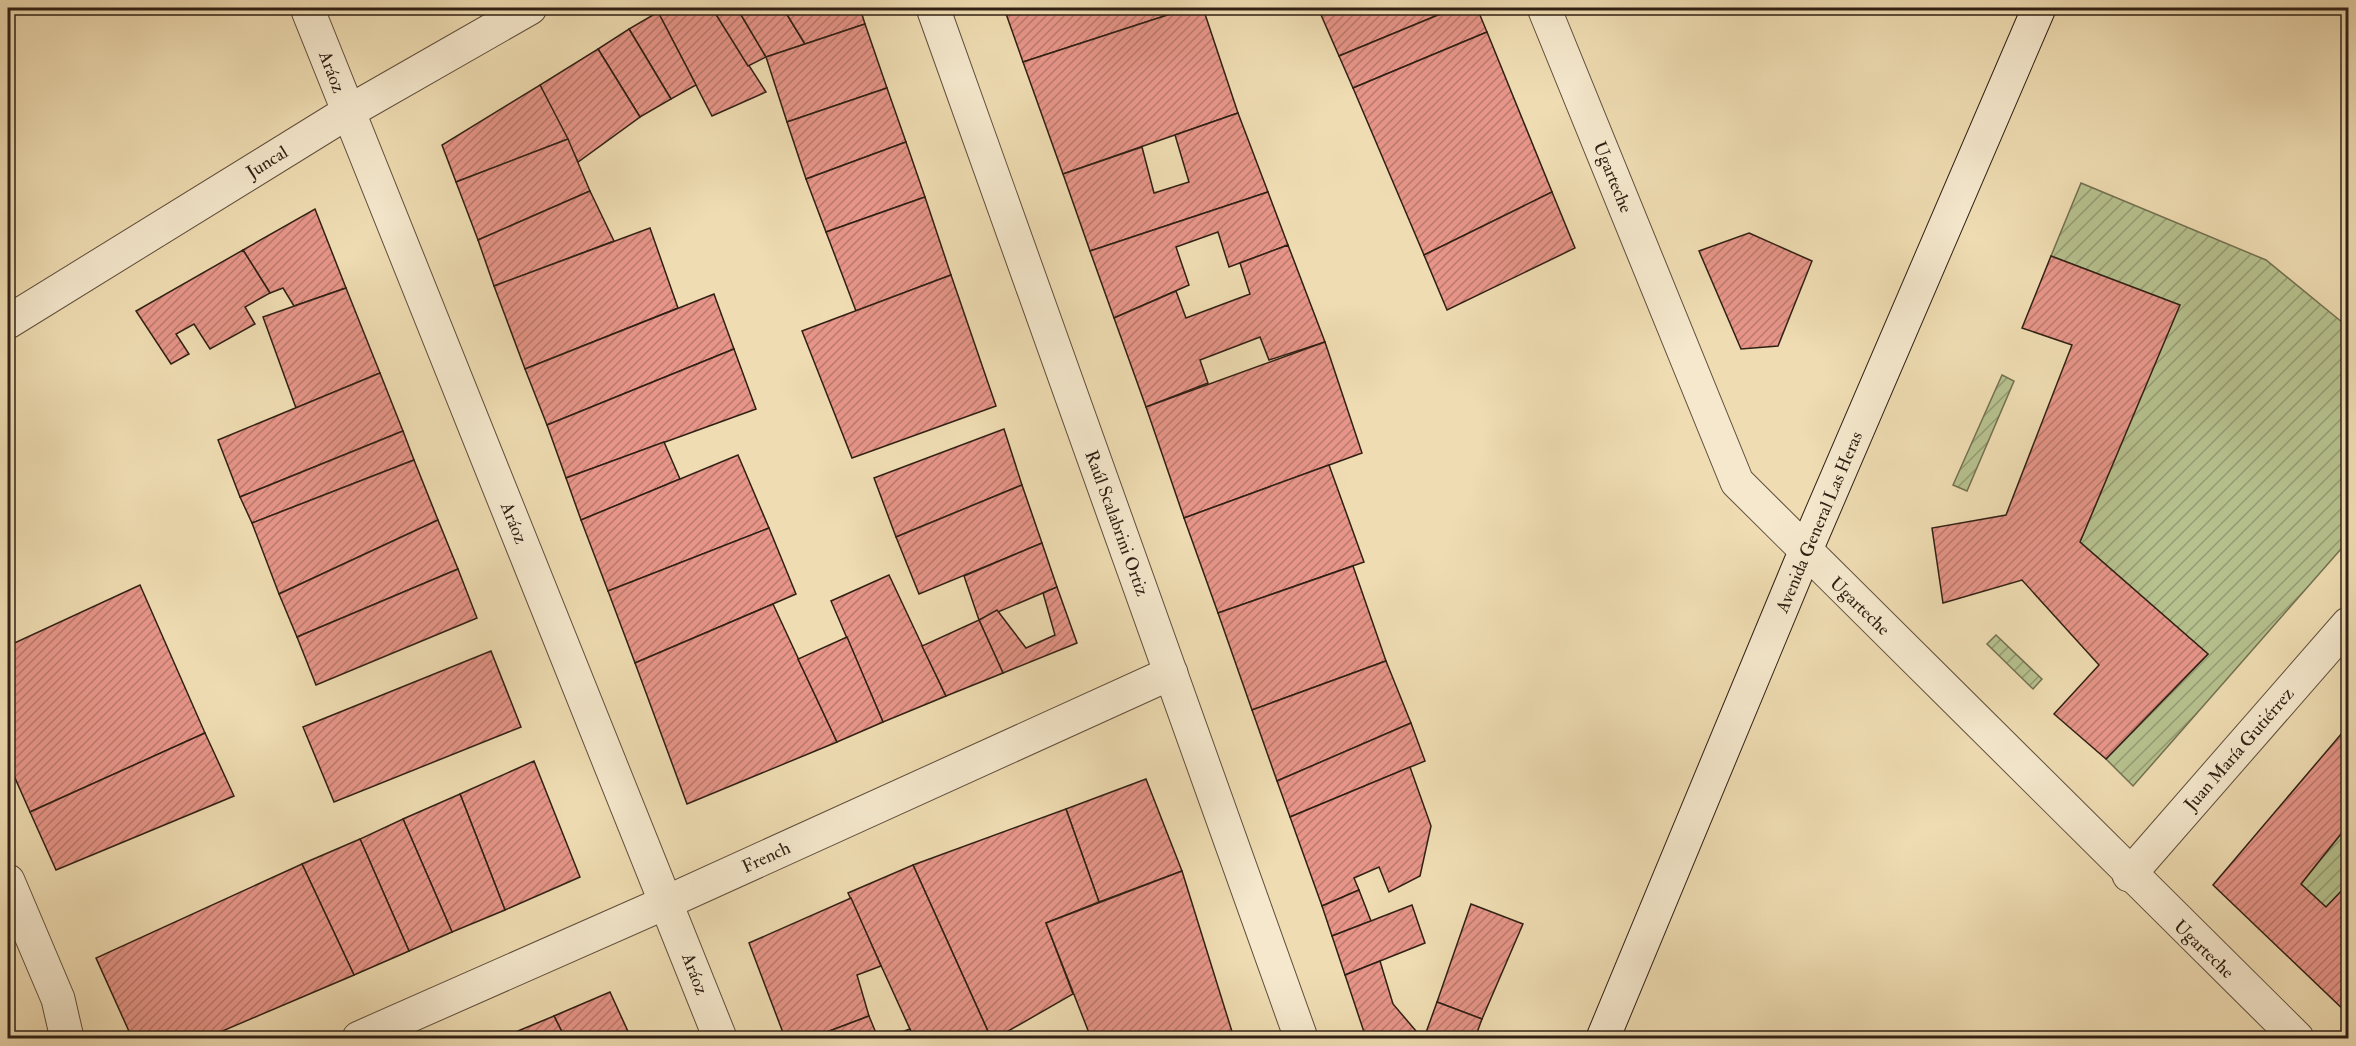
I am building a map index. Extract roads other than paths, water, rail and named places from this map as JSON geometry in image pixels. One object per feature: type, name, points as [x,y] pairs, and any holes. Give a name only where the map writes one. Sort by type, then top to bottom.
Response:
[{"type":"street","name":"Aráoz","points":[[307,8],[720,1038]]},
{"type":"street","name":"Juncal","points":[[8,322],[348,112],[530,8]]},
{"type":"street","name":"Raúl Scalabrini Ortiz","points":[[933,8],[1301,1038]]},
{"type":"street","name":"Ugarteche","points":[[1544,8],[1737,482],[2296,1038]]},
{"type":"street","name":"Avenida General Las Heras","points":[[1603,1038],[1805,552],[2039,8]]},
{"type":"street","name":"Juan María Gutiérrez","points":[[2129,874],[2349,624]]},
{"type":"street","name":"French","points":[[359,1038],[667,902],[1171,673]]},
{"type":"street","points":[[8,881],[58,999],[67,1038]]}]
